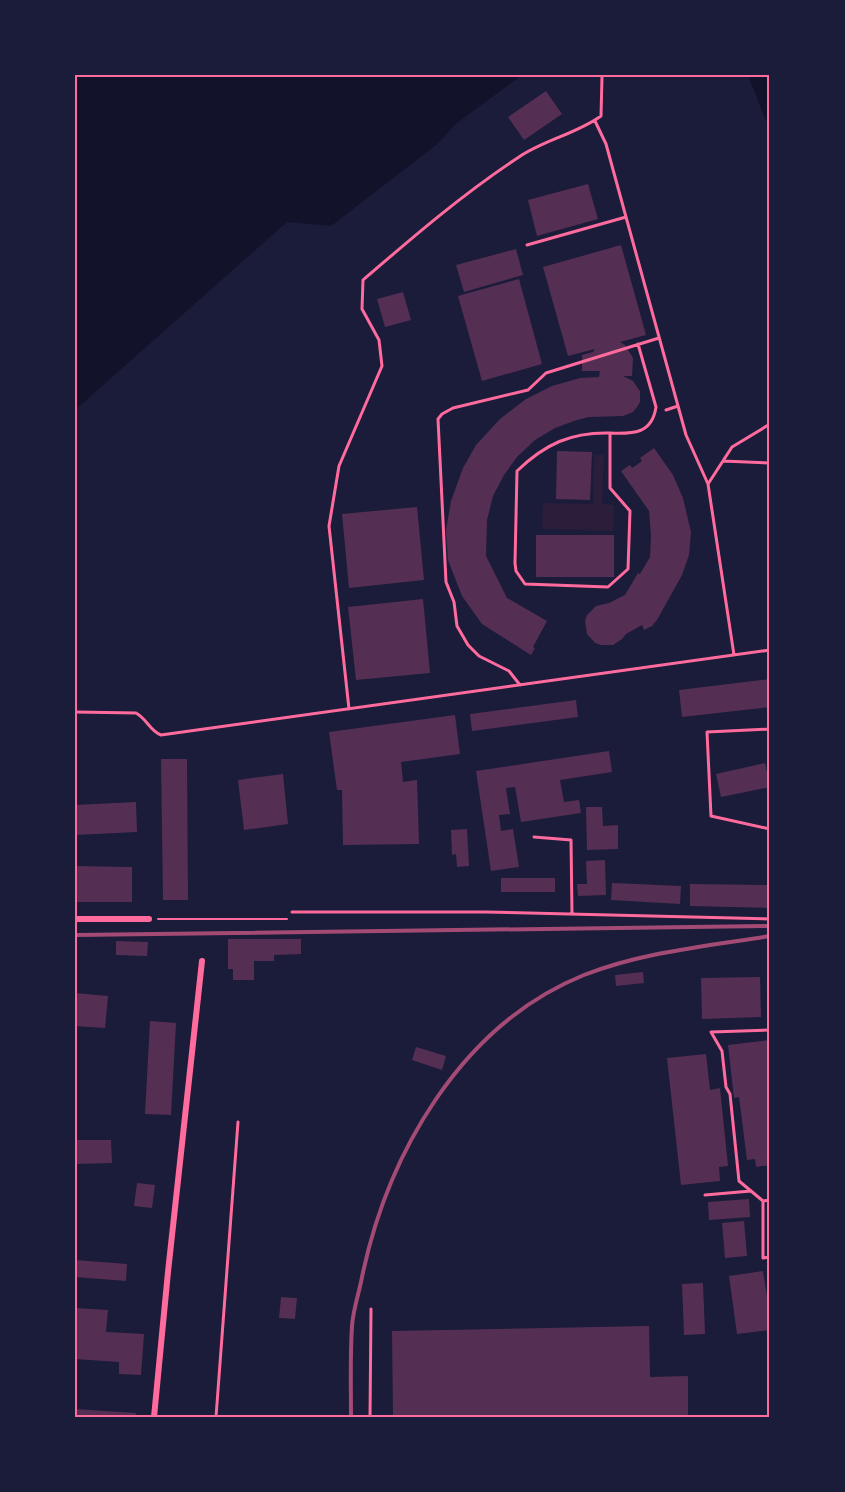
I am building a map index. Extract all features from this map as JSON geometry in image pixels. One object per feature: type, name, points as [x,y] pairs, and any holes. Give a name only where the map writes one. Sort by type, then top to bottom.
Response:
[{"type":"street","points":[[75,919],[149,920]]},
{"type":"street","points":[[154,1417],[202,961]]},
{"type":"lane","points":[[349,709],[329,526],[339,466],[382,366],[379,340],[362,309],[363,280],[453,205],[521,155],[595,121],[601,116],[602,77],[604,75]]},
{"type":"lane","points":[[595,121],[606,144],[686,435],[708,484],[734,655]]},
{"type":"lane","points":[[527,245],[626,218]]},
{"type":"lane","points":[[520,685],[509,671],[473,651],[457,626],[454,602],[446,582],[438,419],[453,408],[528,390],[546,373],[659,338]]},
{"type":"lane","points":[[610,434],[610,488],[627,507],[630,516],[628,568],[608,587],[525,584],[516,571],[515,563],[517,471],[538,453],[562,440],[588,433],[638,432],[650,423],[656,406],[638,344]]},
{"type":"lane","points":[[666,410],[678,406]]},
{"type":"lane","points":[[708,484],[732,447],[770,423]]},
{"type":"lane","points":[[723,461],[770,463]]},
{"type":"lane","points":[[75,712],[136,713],[143,717],[154,732],[161,735],[770,650]]},
{"type":"lane","points":[[770,729],[707,732],[711,816],[770,829]]},
{"type":"lane","points":[[534,837],[571,840],[572,914]]},
{"type":"lane","points":[[292,912],[572,914],[770,920]]},
{"type":"lane","points":[[770,1030],[711,1032],[722,1051],[726,1087],[730,1094],[739,1180],[763,1201],[763,1258],[770,1257],[770,1259]]},
{"type":"lane","points":[[216,1417],[238,1122]]},
{"type":"lane","points":[[705,1195],[752,1191]]},
{"type":"lane","points":[[763,1201],[770,1200]]},
{"type":"lane","points":[[370,1417],[371,1309]]},
{"type":"path","points":[[149,920],[287,919],[292,912]]},
{"type":"shaded area","points":[[75,75],[522,75],[457,123],[436,145],[331,226],[287,222],[75,410]]},
{"type":"shaded area","points":[[748,75],[770,75],[770,120],[766,121]]},
{"type":"shaded area","points":[[594,455],[604,455],[602,504],[614,505],[613,531],[542,529],[543,503],[593,504]]},
{"type":"building","points":[[546,91],[562,114],[524,140],[508,117]]},
{"type":"building","points":[[588,184],[598,219],[537,236],[528,200]]},
{"type":"building","points":[[621,245],[646,335],[620,342],[625,345],[633,358],[632,376],[623,376],[633,381],[640,391],[640,402],[633,412],[623,416],[589,417],[577,420],[555,428],[535,440],[517,457],[504,475],[493,496],[487,520],[486,556],[507,598],[547,621],[531,655],[482,624],[462,596],[448,560],[446,530],[451,501],[463,468],[476,445],[500,419],[526,399],[552,386],[580,378],[599,377],[600,371],[582,371],[582,355],[593,352],[595,349],[568,356],[543,267]]},
{"type":"building","points":[[516,249],[523,275],[464,292],[456,265]]},
{"type":"building","points":[[519,279],[542,364],[482,381],[458,296]]},
{"type":"building","points":[[403,292],[411,320],[385,327],[377,299]]},
{"type":"building","points":[[654,448],[673,475],[683,498],[691,532],[689,555],[682,575],[652,626],[644,630],[642,625],[613,645],[601,645],[595,643],[587,634],[585,621],[587,615],[596,606],[609,603],[625,595],[650,557],[649,511],[621,471],[630,465],[632,468],[642,461],[640,458]]},
{"type":"building","points":[[557,451],[592,452],[590,500],[556,499]]},
{"type":"building","points":[[417,507],[424,580],[349,588],[342,514]]},
{"type":"building","points":[[536,535],[614,535],[614,577],[536,577]]},
{"type":"building","points":[[423,599],[430,673],[356,680],[348,607]]},
{"type":"building","points":[[770,679],[770,707],[682,717],[679,690]]},
{"type":"building","points":[[576,700],[578,717],[472,731],[470,714]]},
{"type":"building","points":[[455,715],[460,754],[401,762],[403,782],[417,780],[419,844],[343,845],[342,790],[337,790],[329,732]]},
{"type":"building","points":[[609,751],[612,772],[560,780],[564,802],[579,800],[581,813],[521,822],[515,787],[506,788],[510,814],[499,815],[501,831],[513,829],[519,867],[491,871],[476,771]]},
{"type":"building","points":[[161,759],[187,759],[188,900],[163,900]]},
{"type":"building","points":[[765,763],[770,787],[721,797],[716,774]]},
{"type":"building","points":[[283,774],[288,824],[244,830],[238,780]]},
{"type":"building","points":[[136,802],[137,832],[75,835],[75,805]]},
{"type":"building","points":[[586,807],[602,807],[603,826],[618,825],[618,849],[587,850]]},
{"type":"building","points":[[467,829],[469,866],[457,867],[456,854],[452,855],[451,830]]},
{"type":"building","points":[[605,860],[606,895],[578,896],[577,884],[587,884],[586,861]]},
{"type":"building","points":[[75,866],[132,867],[132,902],[75,902]]},
{"type":"building","points":[[501,878],[555,878],[555,892],[501,892]]},
{"type":"building","points":[[612,883],[681,886],[680,904],[611,900]]},
{"type":"building","points":[[690,884],[770,885],[770,908],[690,906]]},
{"type":"building","points":[[228,939],[301,939],[301,954],[274,955],[274,961],[254,961],[254,980],[233,980],[233,969],[228,969]]},
{"type":"building","points":[[116,941],[148,942],[147,956],[116,955]]},
{"type":"building","points":[[643,972],[644,983],[616,986],[615,975]]},
{"type":"building","points":[[760,977],[761,1017],[702,1019],[701,978]]},
{"type":"building","points":[[75,993],[108,996],[105,1028],[75,1026]]},
{"type":"building","points":[[150,1021],[176,1023],[171,1115],[145,1114]]},
{"type":"building","points":[[770,1040],[770,1165],[756,1167],[755,1159],[747,1160],[739,1097],[734,1098],[728,1045]]},
{"type":"building","points":[[416,1047],[446,1056],[442,1070],[412,1060]]},
{"type":"building","points":[[706,1054],[710,1090],[720,1088],[728,1166],[719,1167],[720,1181],[681,1185],[667,1058]]},
{"type":"building","points":[[75,1140],[111,1140],[112,1163],[75,1164]]},
{"type":"building","points":[[137,1183],[155,1185],[152,1208],[134,1206]]},
{"type":"building","points":[[749,1199],[750,1217],[709,1220],[708,1202]]},
{"type":"building","points":[[744,1221],[747,1256],[725,1258],[722,1223]]},
{"type":"building","points":[[75,1260],[127,1264],[126,1281],[75,1277]]},
{"type":"building","points":[[763,1271],[767,1296],[770,1295],[770,1330],[737,1334],[729,1276]]},
{"type":"building","points":[[703,1283],[705,1334],[684,1335],[682,1284]]},
{"type":"building","points":[[281,1297],[297,1298],[295,1319],[279,1318]]},
{"type":"building","points":[[75,1308],[108,1310],[106,1332],[144,1334],[141,1375],[119,1374],[119,1362],[75,1359]]},
{"type":"building","points":[[649,1326],[650,1377],[688,1376],[688,1417],[393,1417],[392,1331]]},
{"type":"building","points":[[75,1409],[136,1413],[135,1417],[75,1417]]},
{"type":"railway","points":[[75,935],[770,926]]},
{"type":"railway","points":[[351,1417],[353,1320],[373,1235],[389,1188],[410,1143],[435,1100],[466,1061],[500,1026],[540,997],[584,975],[652,955],[770,936]]}]
